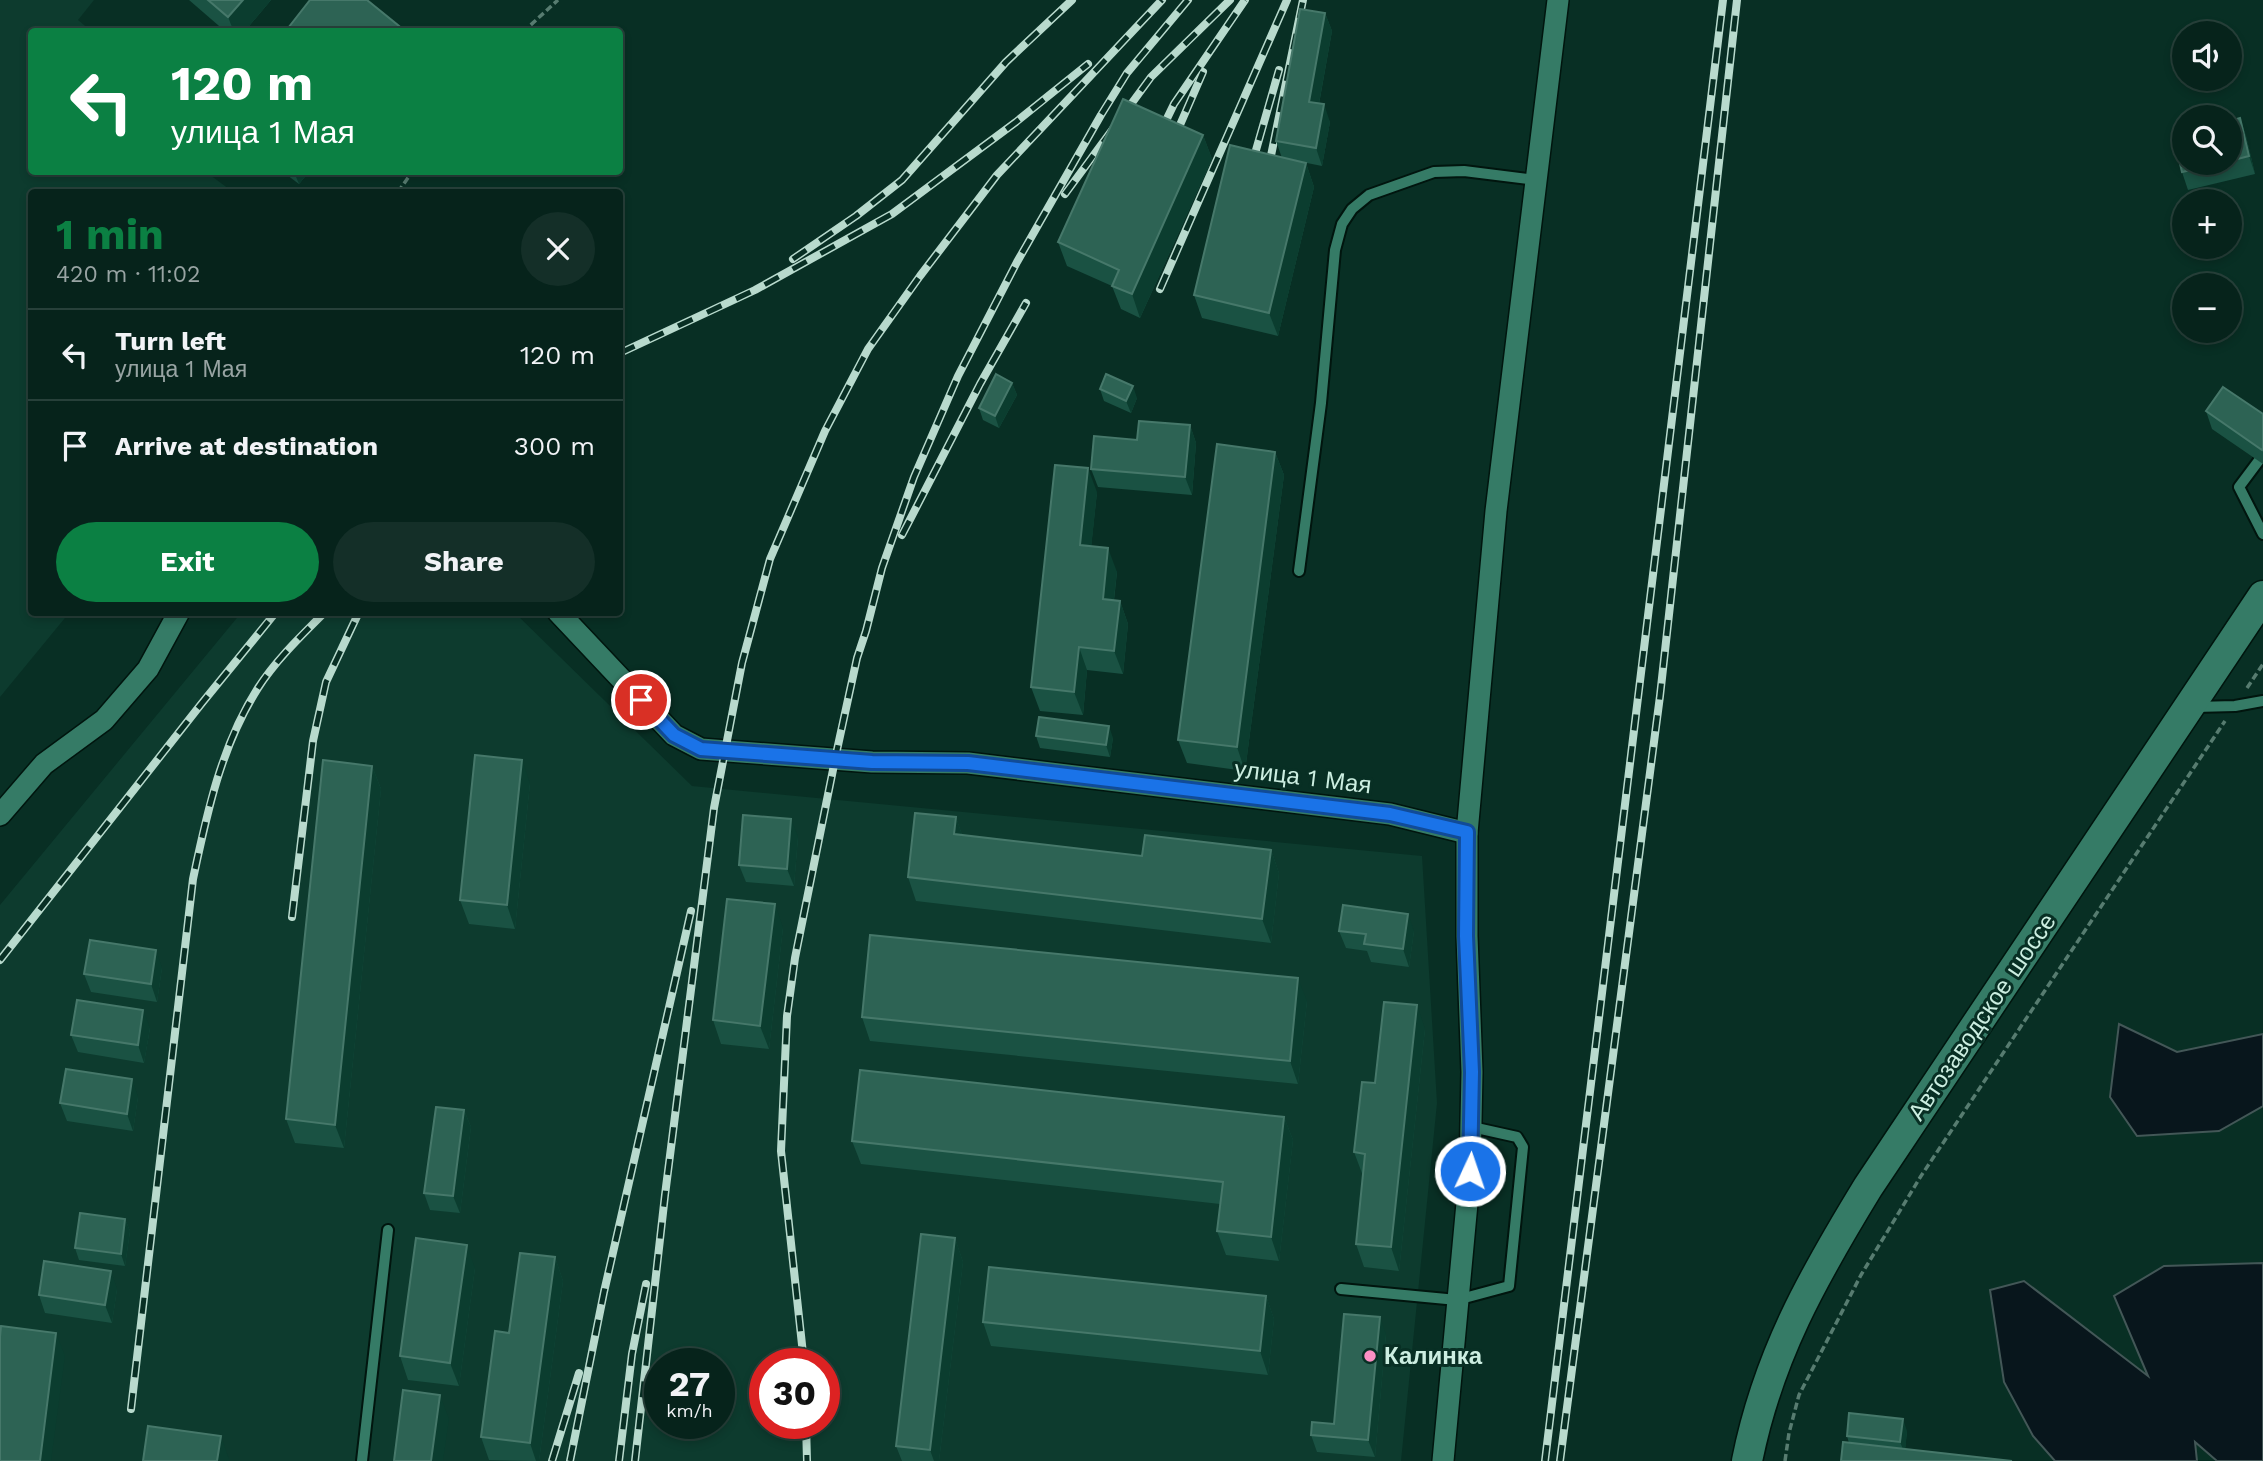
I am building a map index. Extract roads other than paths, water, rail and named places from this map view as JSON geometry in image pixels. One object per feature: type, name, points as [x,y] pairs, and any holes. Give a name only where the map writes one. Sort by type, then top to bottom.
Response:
[{"type":"main road","name":"Автозаводское шоссе","points":[[1747,1461],[1771,1372],[1822,1262],[1868,1187],[2263,596]]},
{"type":"street","points":[[1443,1461],[1472,1127],[1466,936],[1467,832],[1496,511],[1558,0]]},
{"type":"street","points":[[0,815],[44,764],[103,720],[148,669],[177,616]]},
{"type":"street","name":"улица 1 Мая","points":[[562,616],[674,735],[701,749],[872,762],[968,763],[1390,814],[1467,832]]},
{"type":"lane","points":[[1299,570],[1321,403],[1335,250],[1342,224],[1352,209],[1369,195],[1434,172],[1464,171],[1536,180]]},
{"type":"lane","points":[[2263,455],[2239,487],[2263,534]]},
{"type":"lane","points":[[2189,707],[2235,706],[2263,701]]},
{"type":"lane","points":[[1341,1289],[1457,1300],[1509,1286],[1523,1147],[1517,1137],[1472,1127]]},
{"type":"lane","points":[[362,1461],[388,1230]]},
{"type":"railway","points":[[793,259],[856,216],[902,180],[1006,62],[1072,0]]},
{"type":"railway","points":[[635,1461],[665,1195],[714,808],[742,663],[770,559],[825,431],[868,349],[997,175],[1162,0]]},
{"type":"railway","points":[[802,1348],[781,1151],[787,1016],[795,958],[837,750],[857,658],[882,568],[914,477],[958,376],[1017,262],[1127,73],[1188,0]]},
{"type":"railway","points":[[1065,194],[1151,77],[1230,0]]},
{"type":"railway","points":[[1159,135],[1174,104],[1245,0]]},
{"type":"railway","points":[[1160,289],[1287,0]]},
{"type":"railway","points":[[1267,175],[1303,0]]},
{"type":"railway","points":[[1545,1461],[1723,0]]},
{"type":"railway","points":[[1560,1461],[1660,696],[1737,0]]},
{"type":"railway","points":[[623,352],[755,290],[892,214],[1016,122],[1088,64]]},
{"type":"railway","points":[[1250,171],[1279,70]]},
{"type":"railway","points":[[1173,141],[1203,72]]},
{"type":"railway","points":[[902,535],[980,384],[1026,303]]},
{"type":"railway","points":[[0,960],[273,616]]},
{"type":"railway","points":[[131,1409],[193,879],[204,829],[225,757],[245,710],[273,668],[321,616]]},
{"type":"railway","points":[[292,917],[313,741],[326,682],[357,616]]},
{"type":"railway","points":[[570,1461],[604,1292],[691,911]]},
{"type":"railway","points":[[619,1461],[632,1354],[646,1284]]},
{"type":"railway","points":[[552,1461],[579,1373]]},
{"type":"railway","points":[[806,1439],[807,1461]]},
{"type":"place","name":"Калинка","points":[[1370,1356]]}]
